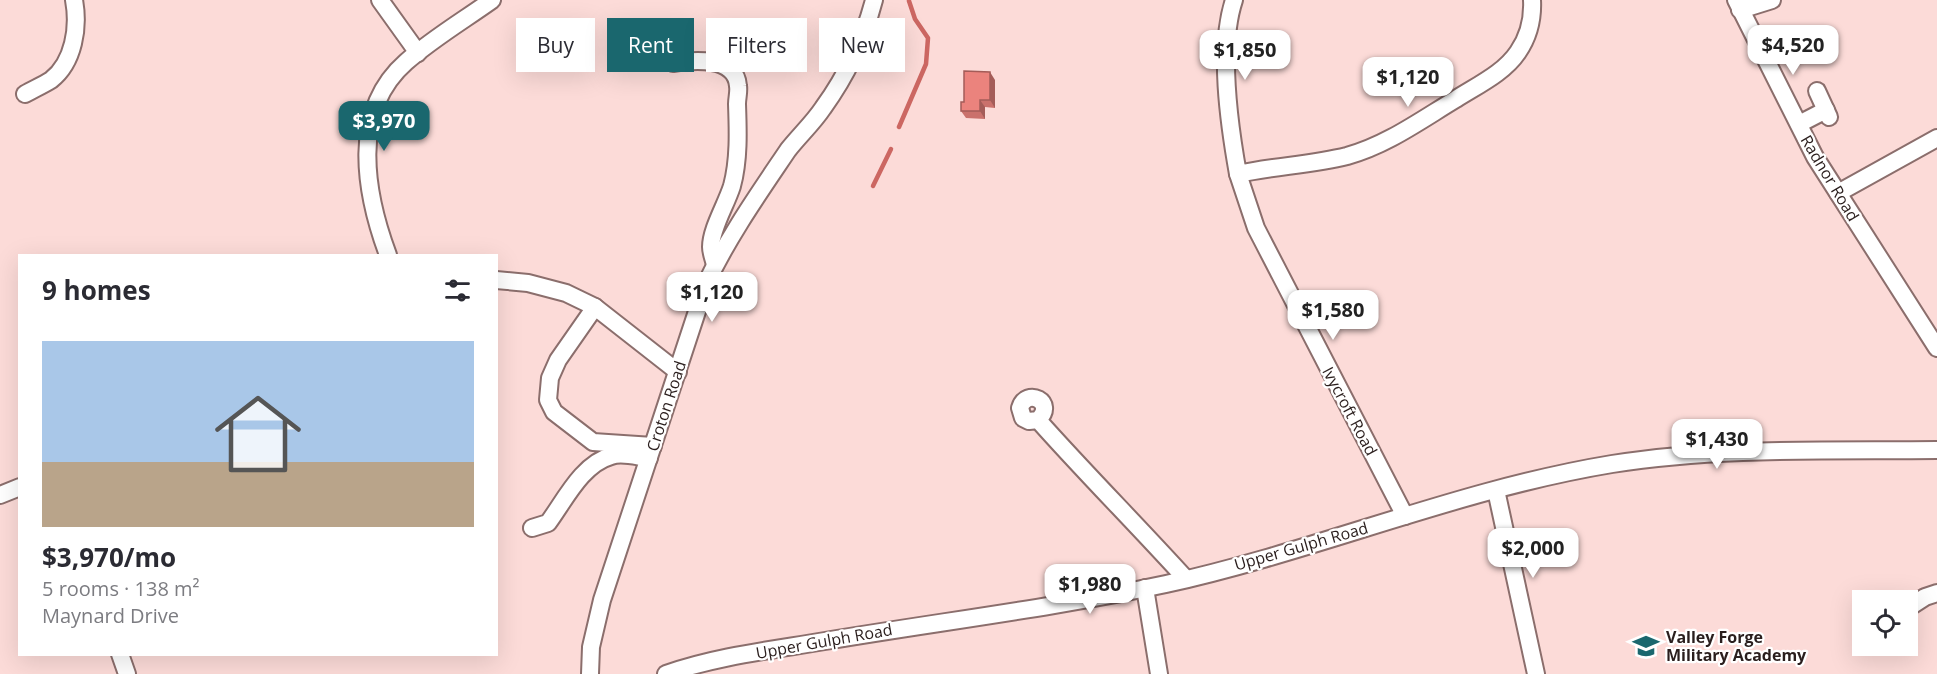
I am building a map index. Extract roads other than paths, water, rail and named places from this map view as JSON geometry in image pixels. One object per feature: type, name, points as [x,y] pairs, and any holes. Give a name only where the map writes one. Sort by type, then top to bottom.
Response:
[{"type":"street","points":[[25,94],[52,79],[63,65],[73,44],[77,23],[74,0]]},
{"type":"street","points":[[380,0],[418,53]]},
{"type":"street","points":[[388,254],[374,208],[367,148],[369,127],[381,92],[399,69],[418,53],[492,0]]},
{"type":"street","name":"Croton Road","points":[[590,674],[591,647],[602,600],[706,284],[720,253],[789,149],[824,108],[846,72],[860,44],[874,0]]},
{"type":"street","name":"Ivycroft Road","points":[[1234,0],[1227,32],[1227,66],[1238,174],[1256,228],[1405,516]]},
{"type":"street","points":[[1238,174],[1347,156],[1399,134],[1502,70],[1517,54],[1527,36],[1531,25],[1532,0]]},
{"type":"street","points":[[1738,5],[1772,0]]},
{"type":"street","name":"Radnor Road","points":[[1738,5],[1815,157],[1937,348]]},
{"type":"street","points":[[694,60],[703,59],[716,63],[731,71],[739,84],[737,101],[739,131],[736,161],[732,185],[711,247],[715,265]]},
{"type":"street","points":[[1798,124],[1828,114],[1817,91]]},
{"type":"street","points":[[1838,193],[1937,138]]},
{"type":"street","points":[[498,280],[538,285],[566,293],[595,308],[678,372]]},
{"type":"street","points":[[595,308],[558,360],[550,378],[548,400],[554,412],[593,442],[651,452]]},
{"type":"street","points":[[1038,420],[1089,478],[1131,519],[1186,579]]},
{"type":"street","name":"Upper Gulph Road","points":[[666,674],[725,658],[1021,610],[1186,579],[1496,490],[1605,465],[1678,455],[1743,451],[1936,449]]},
{"type":"street","points":[[531,528],[548,523],[575,482],[594,466],[612,455],[651,452]]},
{"type":"street","points":[[0,495],[18,489]]},
{"type":"street","points":[[1496,490],[1536,674]]},
{"type":"street","points":[[1145,588],[1159,674]]},
{"type":"street","points":[[1918,602],[1937,593]]},
{"type":"street","points":[[121,656],[127,674]]},
{"type":"waterway","points":[[899,127],[926,64],[928,38],[915,19],[909,1]]},
{"type":"waterway","points":[[873,186],[891,149]]},
{"type":"place","name":"Valley Forge Military Academy","points":[[1646,646]]}]
